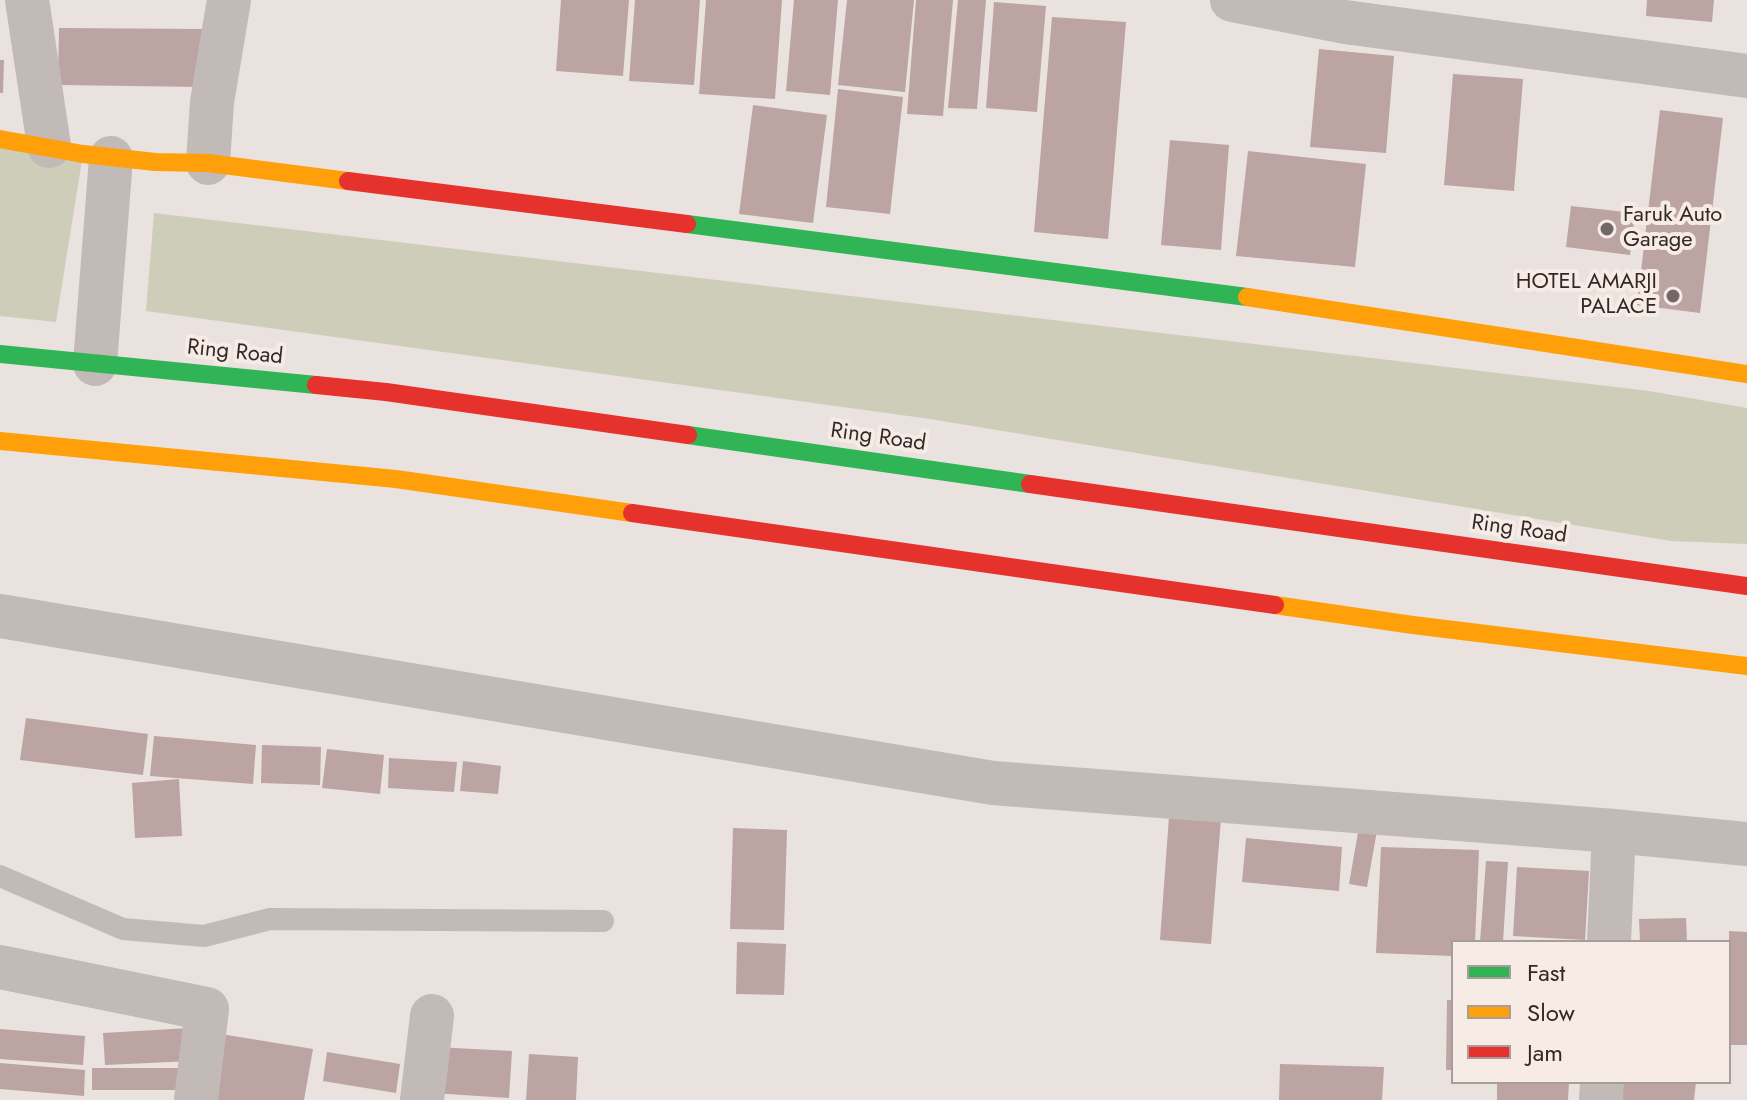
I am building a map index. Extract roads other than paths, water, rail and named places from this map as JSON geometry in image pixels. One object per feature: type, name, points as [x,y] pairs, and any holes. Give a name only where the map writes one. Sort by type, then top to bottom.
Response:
[{"type":"main road","points":[[0,139],[111,158],[208,163],[1173,286],[1747,374]]},
{"type":"main road","name":"Ring Road","points":[[0,354],[386,392],[1747,586]]},
{"type":"main road","points":[[0,441],[396,479],[1413,625],[1747,666]]},
{"type":"street","points":[[27,0],[49,146]]},
{"type":"street","points":[[208,163],[212,102],[229,0]]},
{"type":"street","points":[[1232,0],[1345,22],[1747,76]]},
{"type":"street","points":[[95,364],[111,158]]},
{"type":"street","points":[[0,616],[993,783],[1747,844]]},
{"type":"street","points":[[1609,940],[1614,831]]},
{"type":"street","points":[[0,967],[207,1009],[196,1100]]},
{"type":"street","points":[[422,1100],[432,1016]]},
{"type":"lane","points":[[0,876],[123,929],[204,936],[270,919],[603,921]]},
{"type":"place","name":"Faruk Auto Garage","points":[[1607,229]]},
{"type":"place","name":"HOTEL AMARJI PALACE","points":[[1673,296]]}]
